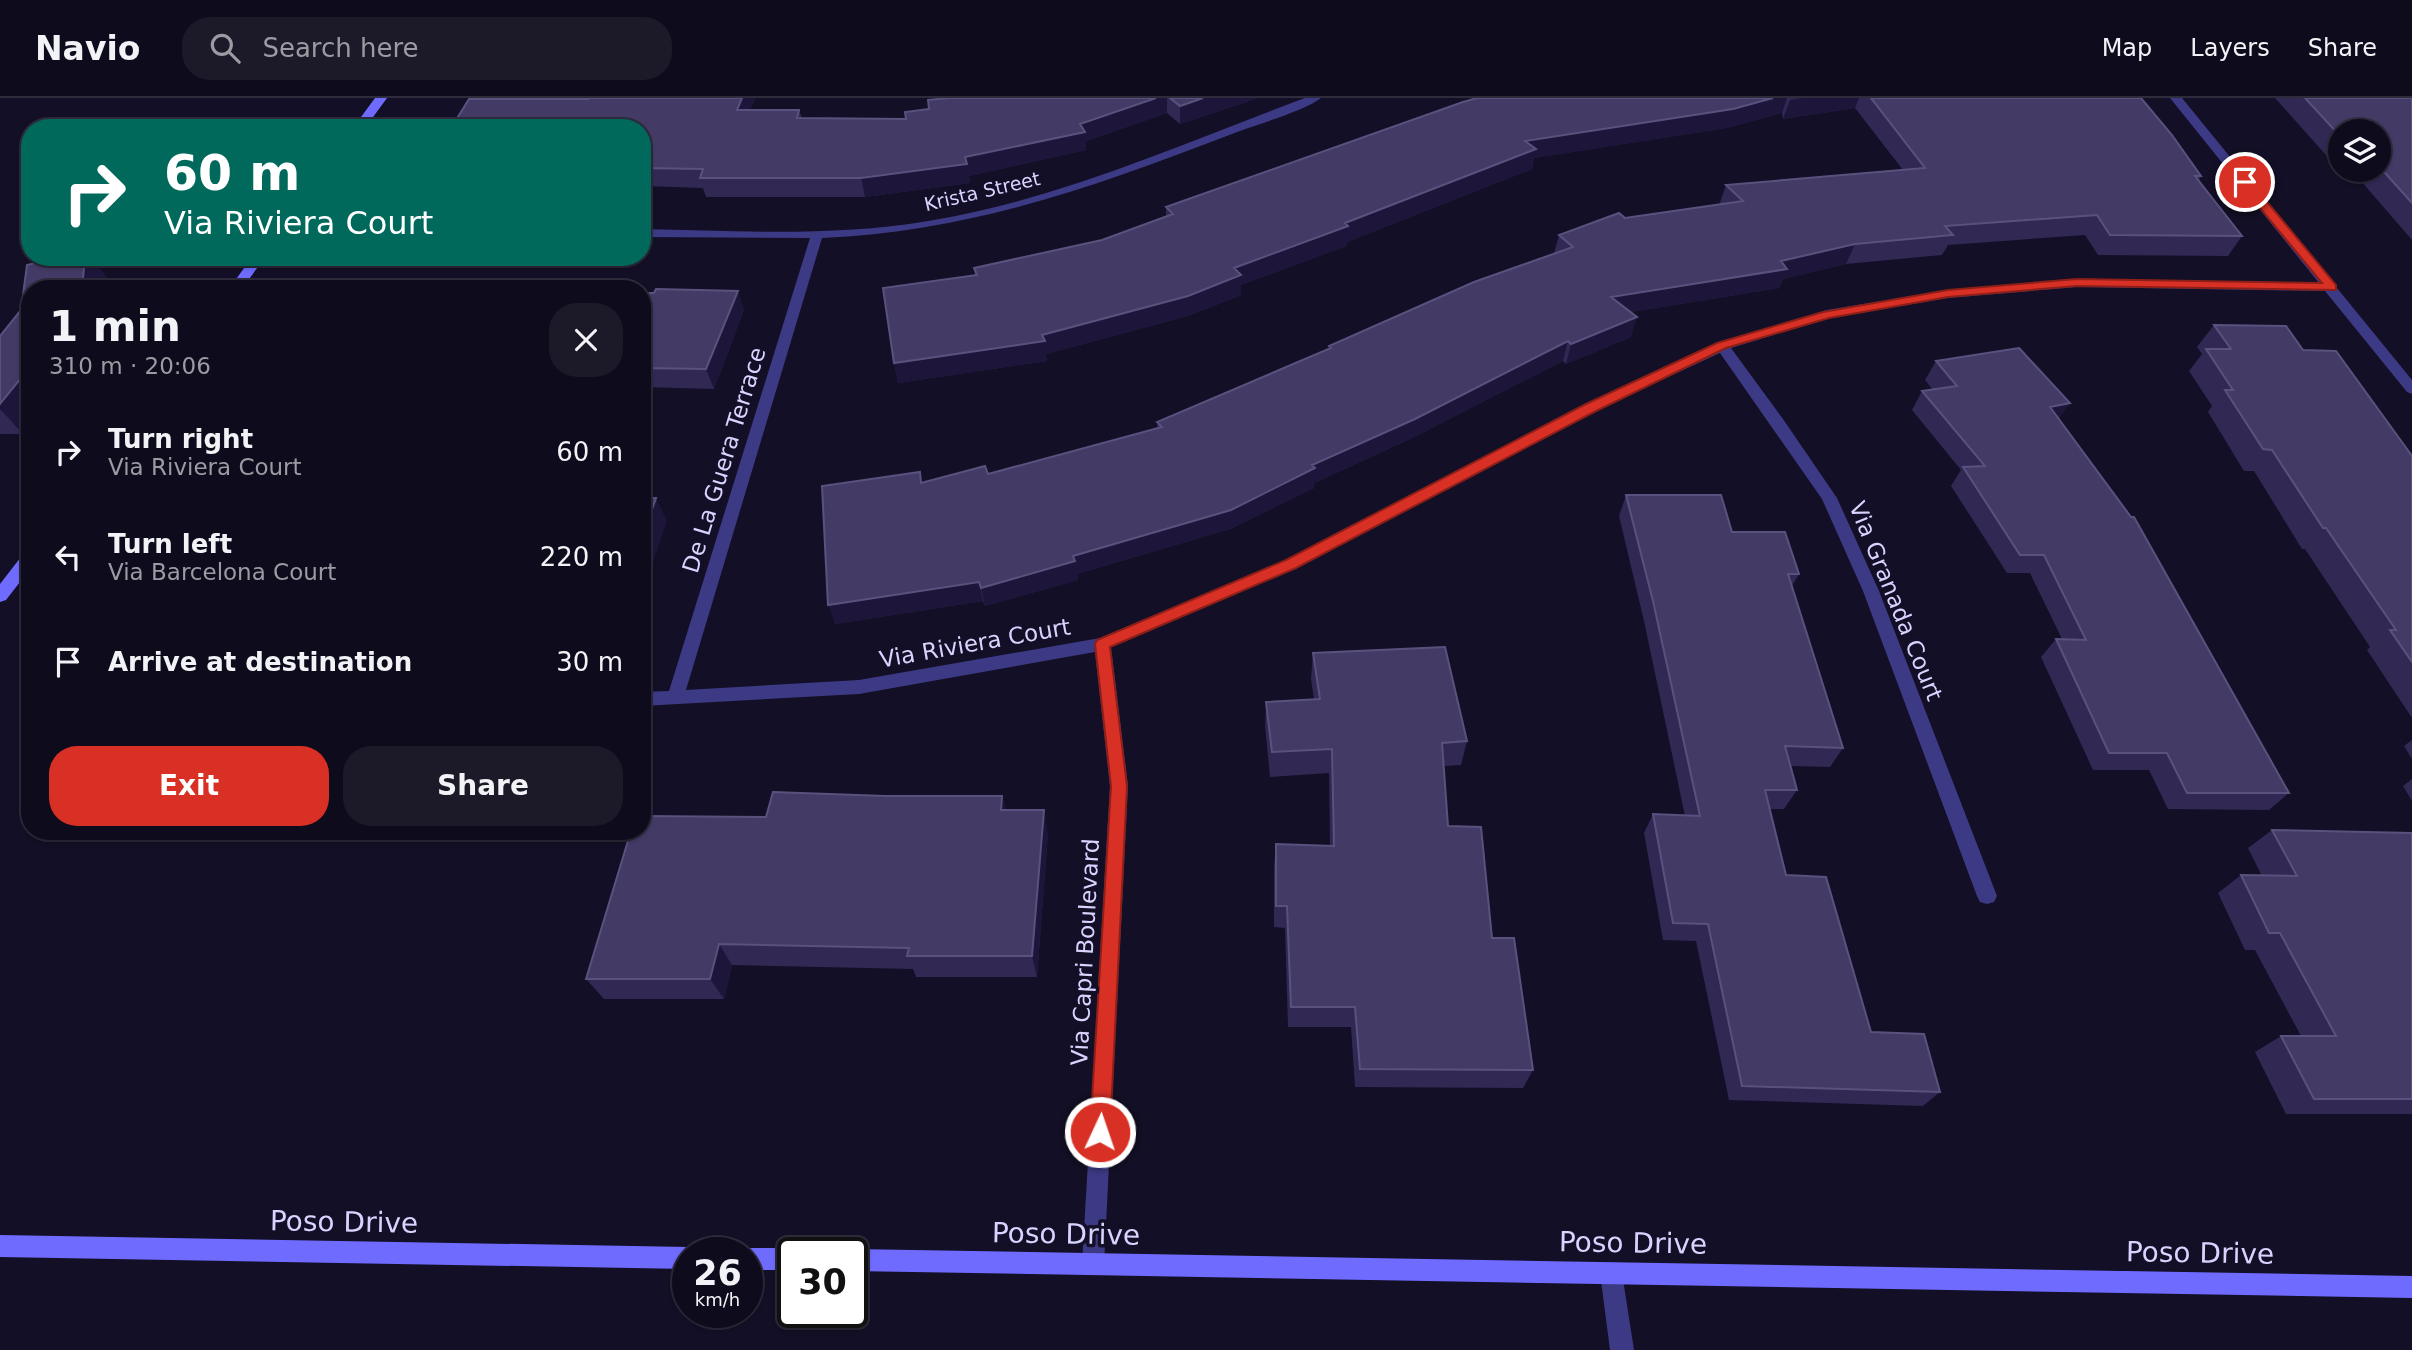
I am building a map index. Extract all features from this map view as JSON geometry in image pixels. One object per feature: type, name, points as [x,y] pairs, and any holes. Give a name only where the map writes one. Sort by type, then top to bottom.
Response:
[{"type":"main road","points":[[366,119],[381,98]]},
{"type":"main road","points":[[0,596],[21,569]]},
{"type":"main road","name":"Poso Drive","points":[[0,1246],[672,1258]]},
{"type":"main road","name":"Poso Drive","points":[[868,1260],[2412,1287]]},
{"type":"street","name":"Krista Street","points":[[651,233],[817,235],[927,225],[1012,206],[1071,188],[1315,98]]},
{"type":"street","points":[[2176,98],[2332,287],[2412,389]]},
{"type":"street","name":"De La Guera Terrace","points":[[675,699],[817,235]]},
{"type":"street","name":"Via Riviera Court","points":[[651,699],[859,687],[1102,644],[1291,564],[1591,408],[1722,346],[1827,314],[1948,293],[2077,283],[2332,287]]},
{"type":"street","name":"Via Granada Court","points":[[1722,346],[1829,498],[1871,591],[1987,896]]},
{"type":"street","name":"Via Capri Boulevard","points":[[1093,1264],[1119,786],[1102,644]]},
{"type":"street","points":[[1611,1273],[1622,1350]]},
{"type":"building","points":[[742,98],[737,110],[799,110],[797,118],[906,119],[905,112],[929,109],[928,100],[949,98],[1156,98],[1080,124],[1085,132],[965,157],[967,164],[861,178],[700,178],[703,169],[651,168],[651,119],[457,119],[469,99]]},
{"type":"building","points":[[1170,98],[1203,98],[1180,106]]},
{"type":"building","points":[[1477,98],[1773,98],[1733,109],[1525,141],[1536,149],[1345,223],[1348,226],[1234,268],[1241,275],[1188,296],[1042,335],[1045,341],[894,363],[883,288],[977,275],[974,268],[1102,240],[1173,214],[1166,207]]},
{"type":"building","points":[[1871,98],[2141,98],[2172,135],[2201,176],[2195,176],[2242,236],[2110,235],[2097,215],[1945,226],[1953,235],[1855,244],[1781,261],[1787,269],[1611,297],[1637,317],[1571,344],[1568,341],[1415,419],[1312,465],[1315,468],[1231,510],[1073,556],[1075,561],[981,588],[979,582],[828,605],[822,486],[920,472],[921,483],[985,466],[988,474],[1162,427],[1157,422],[1331,348],[1329,346],[1474,282],[1573,247],[1559,235],[1619,213],[1625,218],[1743,201],[1726,185],[1925,168]]},
{"type":"building","points":[[2305,98],[2412,98],[2412,203],[2391,180],[2391,119],[2328,119],[2328,123]]},
{"type":"building","points":[[27,266],[84,266],[83,280],[25,280]]},
{"type":"building","points":[[656,289],[738,291],[706,369],[651,368],[651,293]]},
{"type":"building","points":[[21,310],[21,378],[0,404],[0,336]]},
{"type":"building","points":[[2214,325],[2286,326],[2303,350],[2336,351],[2412,456],[2412,662],[2390,630],[2396,630],[2326,528],[2323,528],[2272,450],[2263,449],[2225,390],[2233,390],[2206,349],[2231,349]]},
{"type":"building","points":[[2019,348],[2070,403],[2050,407],[2131,517],[2134,517],[2289,793],[2187,793],[2167,753],[2109,753],[2056,639],[2086,640],[2044,555],[2020,555],[1963,467],[1985,466],[1922,391],[1957,386],[1936,361]]},
{"type":"building","points":[[1626,495],[1721,495],[1732,532],[1785,532],[1799,574],[1788,574],[1843,748],[1785,746],[1797,790],[1765,790],[1786,875],[1826,877],[1871,1032],[1924,1034],[1940,1092],[1742,1086],[1708,924],[1673,923],[1653,814],[1700,816],[1653,601]]},
{"type":"building","points":[[651,498],[656,498],[651,512]]},
{"type":"building","points":[[1445,647],[1467,741],[1442,743],[1448,826],[1481,827],[1492,938],[1514,938],[1533,1070],[1360,1069],[1355,1007],[1291,1007],[1287,906],[1276,906],[1276,844],[1334,846],[1332,749],[1272,752],[1266,702],[1320,699],[1313,653]]},
{"type":"building","points":[[773,792],[1002,796],[1001,810],[1044,810],[1032,956],[907,956],[909,948],[719,944],[710,979],[586,979],[628,840],[651,840],[651,816],[766,817]]},
{"type":"building","points":[[2272,830],[2412,833],[2412,1099],[2314,1099],[2281,1036],[2336,1036],[2280,933],[2269,933],[2241,875],[2297,876]]},
{"type":"route","points":[[1100,1132],[1119,786],[1102,644],[1291,564],[1591,408],[1722,346],[1827,314],[1948,293],[2077,283],[2332,287],[2245,182]]}]
